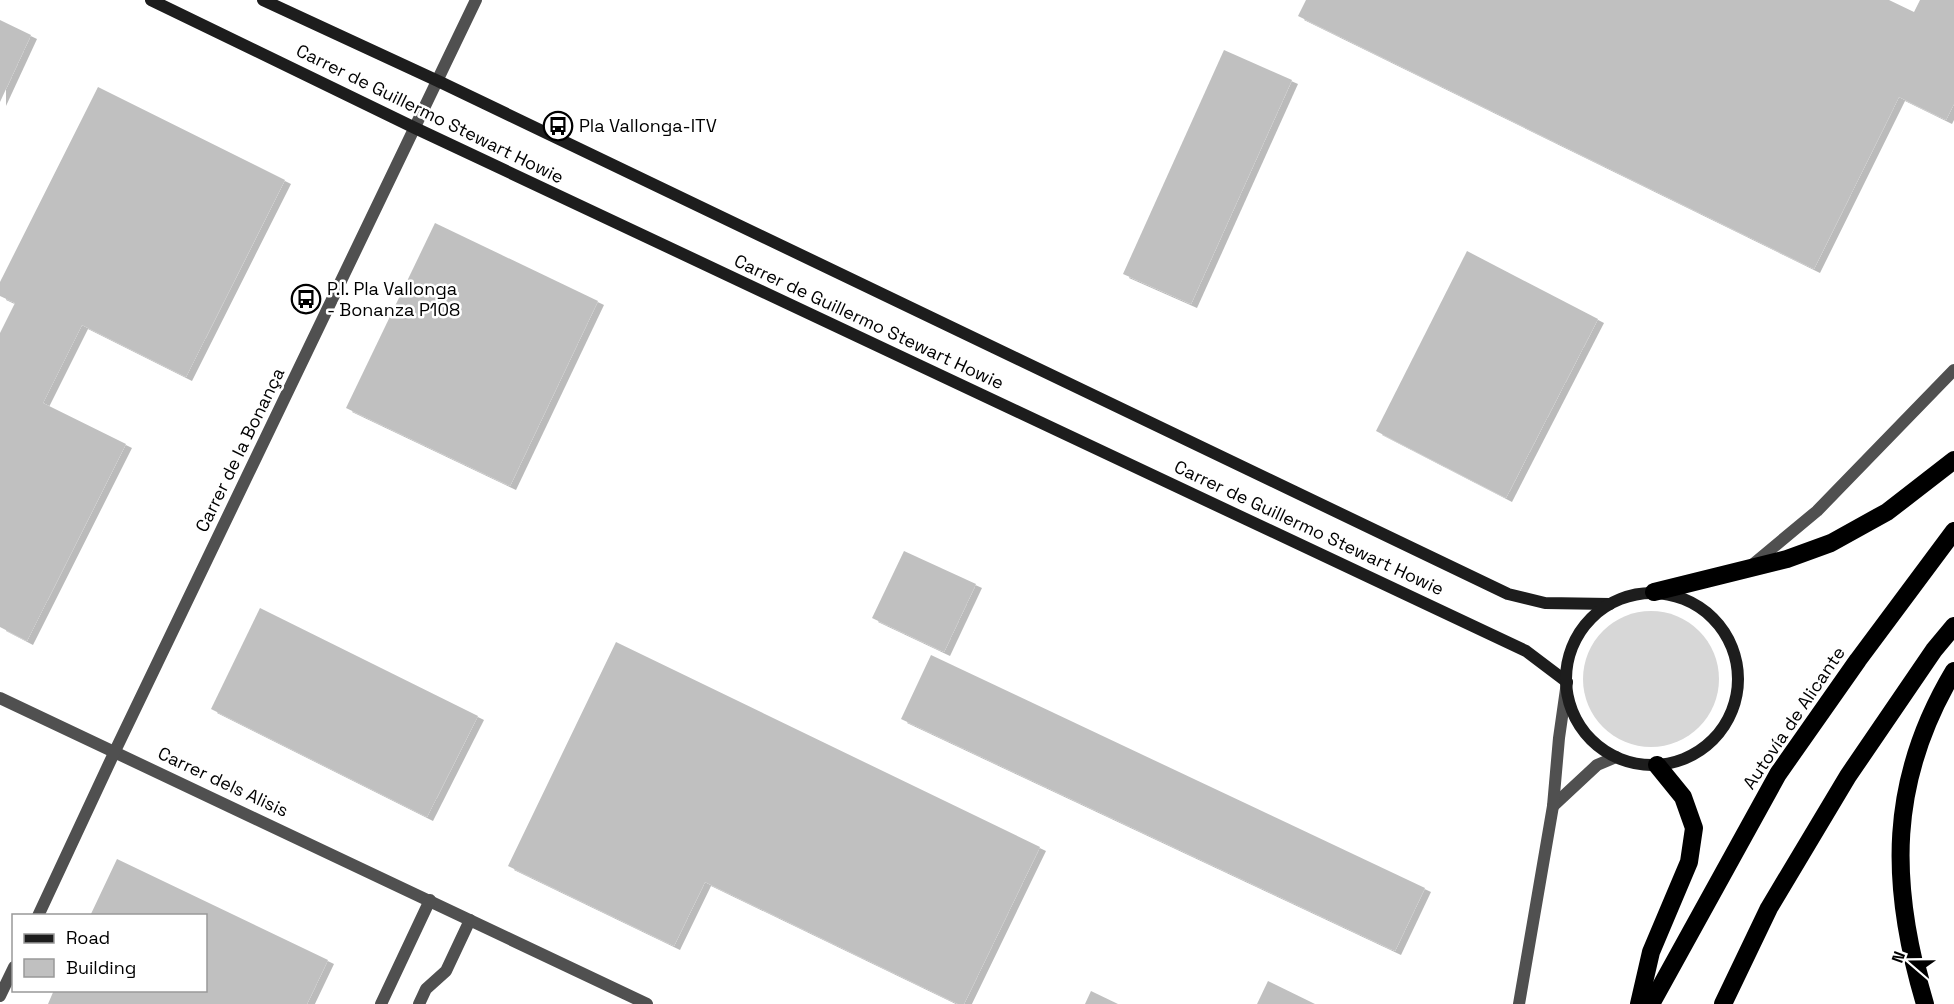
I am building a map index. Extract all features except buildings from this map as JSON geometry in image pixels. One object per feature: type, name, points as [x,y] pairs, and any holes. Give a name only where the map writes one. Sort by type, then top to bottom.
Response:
[{"type":"highway","points":[[1654,592],[1787,559],[1831,543],[1887,512],[1954,460]]},
{"type":"highway","name":"Autovía de Alicante","points":[[1651,1004],[1778,774],[1858,660],[1954,531]]},
{"type":"highway","points":[[1723,1004],[1769,908],[1848,776],[1934,650],[1954,626]]},
{"type":"highway","points":[[1925,1004],[1911,958],[1900,882],[1901,820],[1914,756],[1937,699],[1954,671]]},
{"type":"highway","points":[[1639,1004],[1651,952],[1689,862],[1694,828],[1683,797],[1657,765]]},
{"type":"street","name":"Carrer de Guillermo Stewart Howie","points":[[151,0],[415,128],[1492,634],[1526,651],[1567,682]]},
{"type":"street","name":"Carrer de Guillermo Stewart Howie","points":[[264,0],[438,81],[1508,594],[1545,603],[1610,604]]},
{"type":"street","name":"Carrer de la Bonança","points":[[38,914],[476,0]]},
{"type":"street","points":[[1746,570],[1817,511],[1954,370]]},
{"type":"street","points":[[1519,1004],[1553,806],[1568,663],[1573,645],[1583,629],[1594,615],[1624,598],[1654,592],[1683,598],[1708,612],[1727,635],[1737,662],[1738,692],[1728,719],[1710,742],[1686,758],[1657,765],[1629,762],[1600,747],[1576,718],[1567,682]]},
{"type":"street","name":"Carrer dels Alisis","points":[[0,698],[647,1004]]},
{"type":"street","points":[[1553,806],[1597,765],[1616,757]]},
{"type":"street","points":[[381,1004],[430,900]]},
{"type":"street","points":[[419,1004],[426,989],[446,970],[470,920]]},
{"type":"street","points":[[0,996],[12,972]]},
{"type":"shaded area","points":[[1651,611],[1677,616],[1689,622],[1699,631],[1708,641],[1714,653],[1719,679],[1714,705],[1708,717],[1699,727],[1689,736],[1677,742],[1651,747],[1625,742],[1613,736],[1603,727],[1594,717],[1588,705],[1583,679],[1588,653],[1594,641],[1603,631],[1613,622],[1625,616]]},
{"type":"place","name":"Pla Vallonga-ITV","points":[[558,126]]},
{"type":"place","name":"P.I. Pla Vallonga - Bonanza P108","points":[[306,299]]}]
